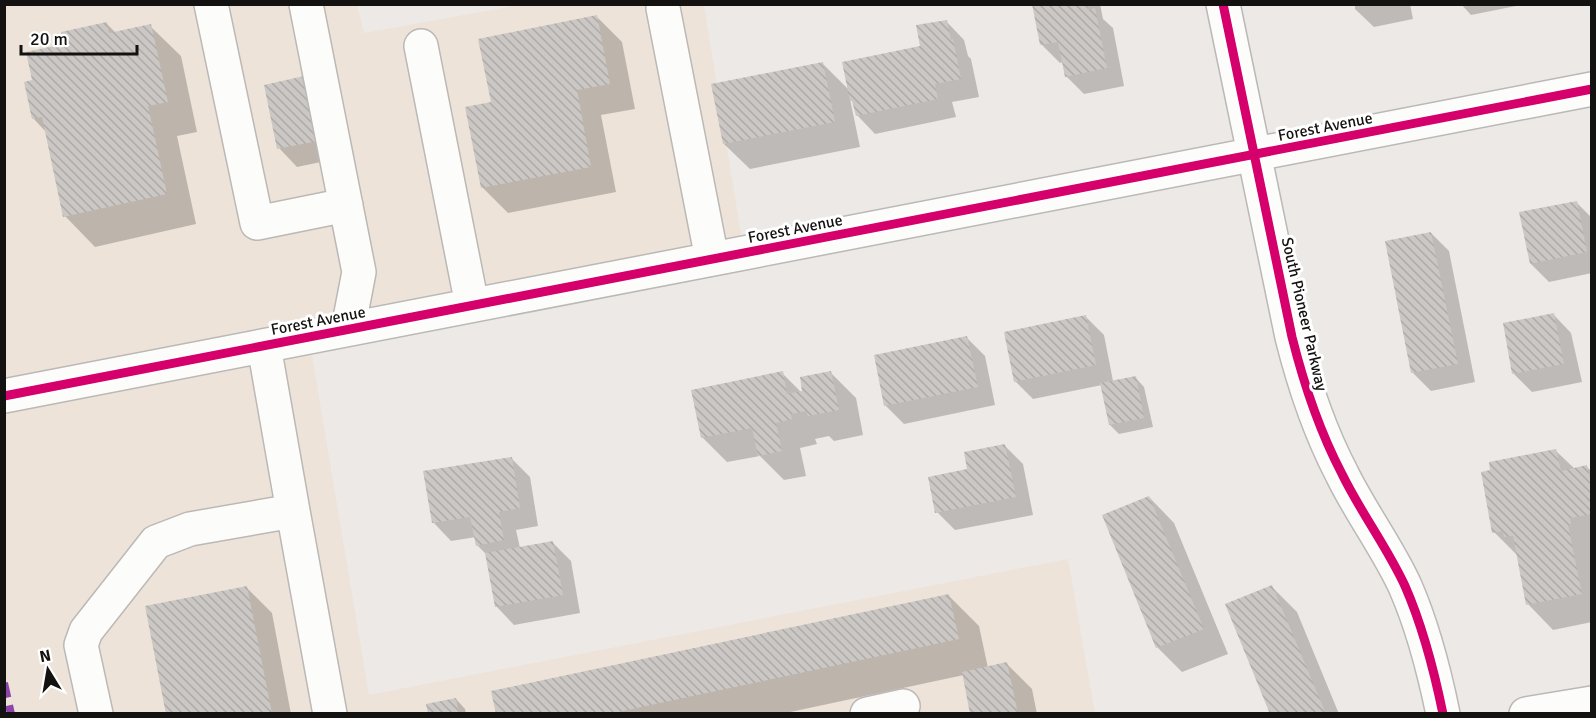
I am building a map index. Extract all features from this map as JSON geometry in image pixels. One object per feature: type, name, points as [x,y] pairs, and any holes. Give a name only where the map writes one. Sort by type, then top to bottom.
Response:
[{"type":"street","points":[[211,4],[256,223],[346,205]]},
{"type":"street","points":[[306,4],[359,272],[348,329]]},
{"type":"street","name":"South Pioneer Parkway","points":[[1223,4],[1292,337],[1306,390],[1322,433],[1342,475],[1379,537],[1404,586],[1430,655],[1443,714]]},
{"type":"street","points":[[663,8],[712,259]]},
{"type":"street","points":[[421,46],[472,305]]},
{"type":"street","name":"Forest Avenue","points":[[4,396],[1592,89]]},
{"type":"street","points":[[264,346],[330,714]]},
{"type":"street","points":[[96,714],[81,645],[86,631],[156,542],[190,529],[293,511]]},
{"type":"street","points":[[1526,714],[1592,703]]},
{"type":"street","points":[[867,714],[903,706]]},
{"type":"shaded area","points":[[4,5],[357,5],[364,33],[520,5],[704,5],[744,253],[309,337],[369,695],[1068,559],[1095,713],[5,713]]},
{"type":"building","points":[[1032,4],[1087,4],[1088,10],[1095,8],[1107,68],[1065,77],[1058,42],[1040,45]]},
{"type":"building","points":[[597,15],[610,84],[577,90],[591,167],[481,188],[465,107],[491,102],[478,39]]},
{"type":"building","points":[[947,20],[961,79],[935,84],[938,99],[856,116],[852,101],[850,101],[842,62],[920,46],[916,25]]},
{"type":"building","points":[[107,22],[109,33],[151,24],[168,102],[148,106],[167,194],[63,217],[42,117],[32,119],[24,82],[32,80],[26,52],[63,44],[61,32]]},
{"type":"building","points":[[823,62],[835,122],[723,144],[711,84]]},
{"type":"building","points":[[304,76],[318,141],[277,149],[264,85]]},
{"type":"building","points":[[1577,201],[1587,252],[1530,264],[1519,212]]},
{"type":"building","points":[[1431,232],[1458,364],[1411,373],[1385,241]]},
{"type":"building","points":[[1554,313],[1564,364],[1512,374],[1503,323]]},
{"type":"building","points":[[1086,315],[1096,365],[1014,382],[1004,332]]},
{"type":"building","points":[[967,336],[978,387],[884,406],[874,355]]},
{"type":"building","points":[[783,371],[787,394],[802,391],[800,377],[831,371],[839,410],[808,416],[806,411],[791,414],[792,419],[776,423],[782,451],[758,456],[752,428],[701,438],[691,390]]},
{"type":"building","points":[[1136,376],[1144,418],[1109,425],[1100,383]]},
{"type":"building","points":[[1005,444],[1016,497],[935,513],[928,477],[967,469],[964,452]]},
{"type":"building","points":[[1556,449],[1561,471],[1587,465],[1592,488],[1592,514],[1570,518],[1571,524],[1568,525],[1582,594],[1526,605],[1513,536],[1504,537],[1503,531],[1492,533],[1481,472],[1490,470],[1489,462]]},
{"type":"building","points":[[512,457],[520,508],[499,512],[504,540],[476,546],[470,517],[432,523],[423,471]]},
{"type":"building","points":[[1149,496],[1204,629],[1156,648],[1102,515]]},
{"type":"building","points":[[553,541],[563,595],[495,607],[485,553]]},
{"type":"building","points":[[1272,585],[1326,714],[1270,714],[1225,604]]},
{"type":"building","points":[[247,586],[272,714],[166,714],[145,606]]},
{"type":"building","points":[[949,594],[959,639],[609,714],[496,714],[491,691]]},
{"type":"building","points":[[1007,662],[1018,714],[970,714],[962,672]]},
{"type":"building","points":[[456,698],[459,714],[428,714],[426,704]]},
{"type":"marked path","points":[[4,683],[11,714]]},
{"type":"cycle path","points":[[1223,4],[1292,337],[1302,372],[1319,424],[1334,457],[1349,488],[1405,586],[1427,649],[1443,714]]},
{"type":"cycle path","points":[[4,396],[1592,89]]}]
